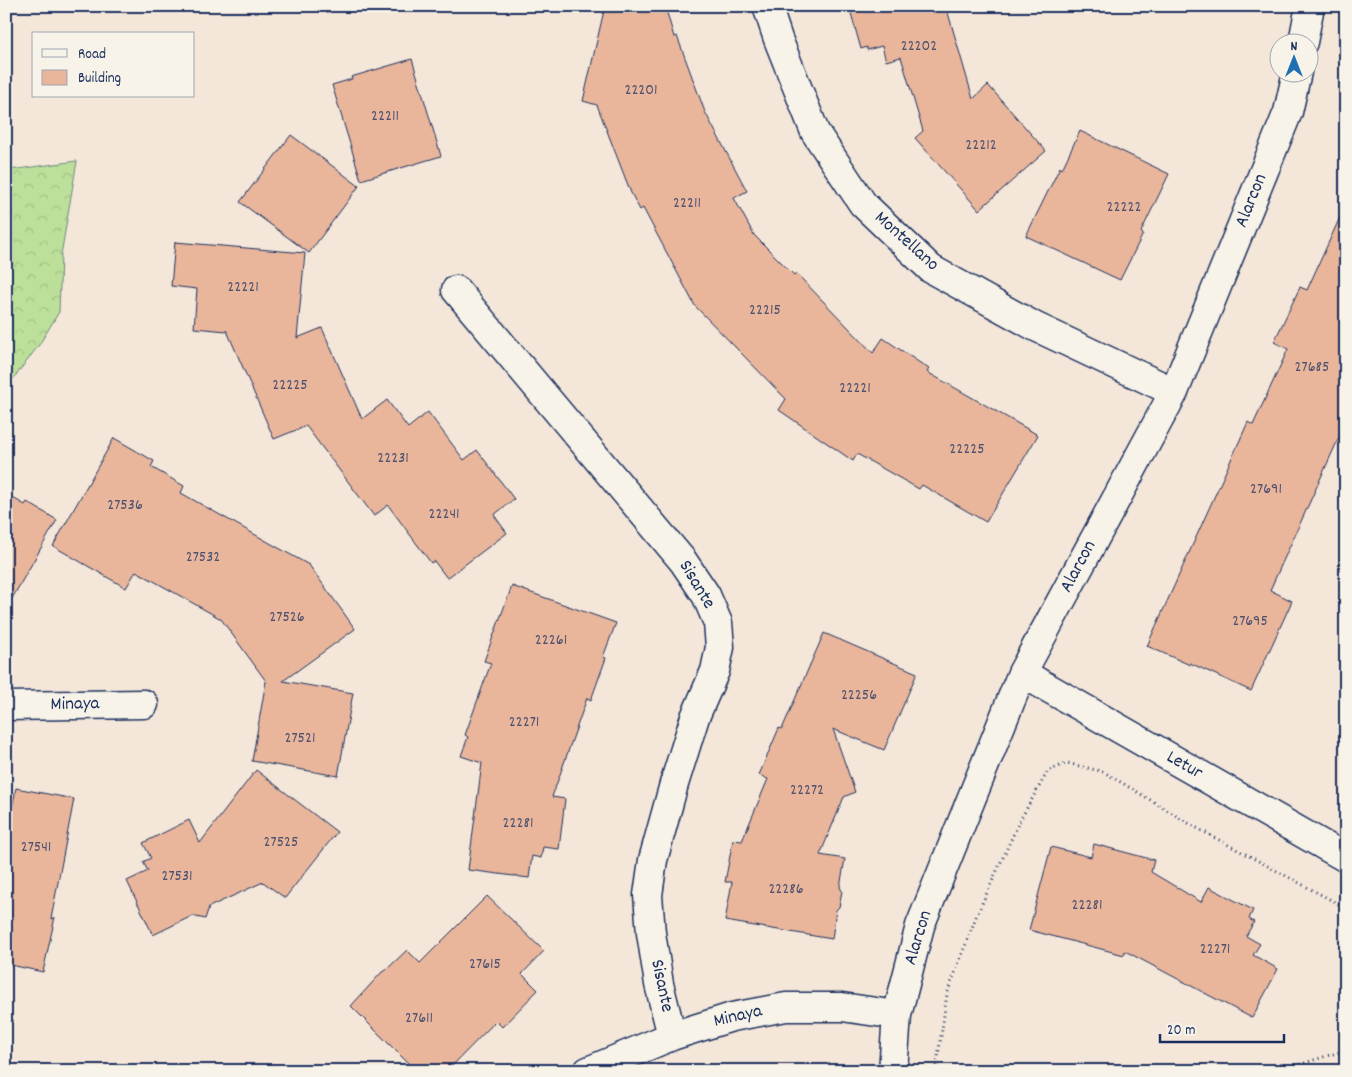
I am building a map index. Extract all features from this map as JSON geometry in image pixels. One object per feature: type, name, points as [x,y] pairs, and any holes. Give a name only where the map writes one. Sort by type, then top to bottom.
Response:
[{"type":"street","name":"Montellano","points":[[768,6],[778,39],[815,132],[863,204],[931,269],[1036,327],[1174,392]]},
{"type":"street","points":[[1305,32],[1310,6]]},
{"type":"street","name":"Alarcon","points":[[893,1071],[896,1015],[920,926],[1022,673],[1174,392],[1288,112],[1295,82]]},
{"type":"street","name":"Sisante","points":[[456,290],[683,561],[706,595],[718,623],[720,647],[715,671],[695,717],[674,784],[653,860],[648,896],[650,933],[659,984],[672,1036]]},
{"type":"street","name":"Letur","points":[[1022,673],[1346,858]]},
{"type":"street","name":"Minaya","points":[[6,706],[144,704]]},
{"type":"street","name":"Minaya","points":[[588,1071],[672,1036],[732,1017],[786,1007],[842,1008],[896,1015]]},
{"type":"path","points":[[936,1071],[947,994],[976,917],[1019,822],[1048,771],[1067,763],[1104,772],[1195,827],[1346,908]]},
{"type":"path","points":[[1292,1071],[1298,1065],[1346,1050]]},
{"type":"green space","points":[[77,161],[61,255],[59,312],[39,345],[6,388],[6,169]]},
{"type":"building","points":[[605,6],[665,6],[674,37],[677,36],[705,112],[747,191],[734,198],[754,235],[794,275],[796,273],[873,353],[883,338],[929,369],[927,372],[1038,435],[986,522],[922,485],[919,489],[857,454],[853,461],[779,410],[786,399],[695,306],[643,208],[640,210],[631,193],[597,105],[583,101]]},
{"type":"building","points":[[849,6],[946,6],[973,99],[988,85],[1046,151],[979,210],[915,138],[923,131],[901,57],[886,61],[882,46],[867,50],[867,47],[861,49]]},
{"type":"building","points":[[412,59],[441,156],[361,180],[332,85],[352,79],[351,77]]},
{"type":"building","points":[[1080,131],[1169,174],[1141,232],[1143,234],[1120,280],[1026,236]]},
{"type":"building","points":[[291,135],[359,186],[309,253],[240,202]]},
{"type":"building","points":[[1346,204],[1346,422],[1270,590],[1292,601],[1251,691],[1147,646],[1248,422],[1253,425],[1288,349],[1274,342],[1300,287],[1307,290]]},
{"type":"building","points":[[175,242],[305,253],[297,338],[322,328],[362,419],[387,400],[408,428],[428,412],[464,460],[477,450],[514,499],[494,515],[507,533],[447,578],[434,561],[431,563],[388,505],[374,516],[306,426],[274,439],[227,331],[194,328],[197,289],[171,286]]},
{"type":"building","points":[[114,438],[154,461],[151,467],[184,486],[181,493],[309,565],[355,629],[283,681],[353,693],[338,776],[252,761],[266,681],[221,619],[136,571],[126,588],[53,546]]},
{"type":"building","points":[[6,494],[25,505],[27,502],[57,520],[6,609]]},
{"type":"building","points":[[512,586],[616,623],[603,657],[606,658],[591,700],[587,698],[552,797],[565,799],[559,849],[543,847],[541,858],[532,856],[529,878],[468,870],[482,763],[461,756],[468,737],[465,735],[491,663],[484,661]]},
{"type":"building","points":[[824,633],[917,673],[884,750],[833,729],[855,792],[844,797],[820,855],[845,859],[840,887],[842,891],[839,907],[836,910],[832,939],[725,921],[732,882],[725,882],[733,840],[742,841],[768,779],[759,775],[779,728],[782,729]]},
{"type":"building","points":[[256,770],[337,832],[285,898],[263,882],[209,907],[205,919],[192,916],[153,935],[127,881],[148,871],[143,862],[151,858],[143,843],[189,820],[200,843]]},
{"type":"building","points":[[16,788],[74,799],[51,919],[55,917],[43,972],[6,964],[6,818],[10,819]]},
{"type":"building","points":[[1094,844],[1154,860],[1151,872],[1201,902],[1209,887],[1253,910],[1249,919],[1254,922],[1246,936],[1260,944],[1253,955],[1278,969],[1252,1018],[1125,951],[1124,955],[1029,930],[1051,847],[1091,857]]},
{"type":"building","points":[[487,896],[544,951],[522,974],[538,990],[502,1027],[496,1021],[447,1071],[416,1071],[351,1006],[382,972],[407,950],[420,963]]}]
